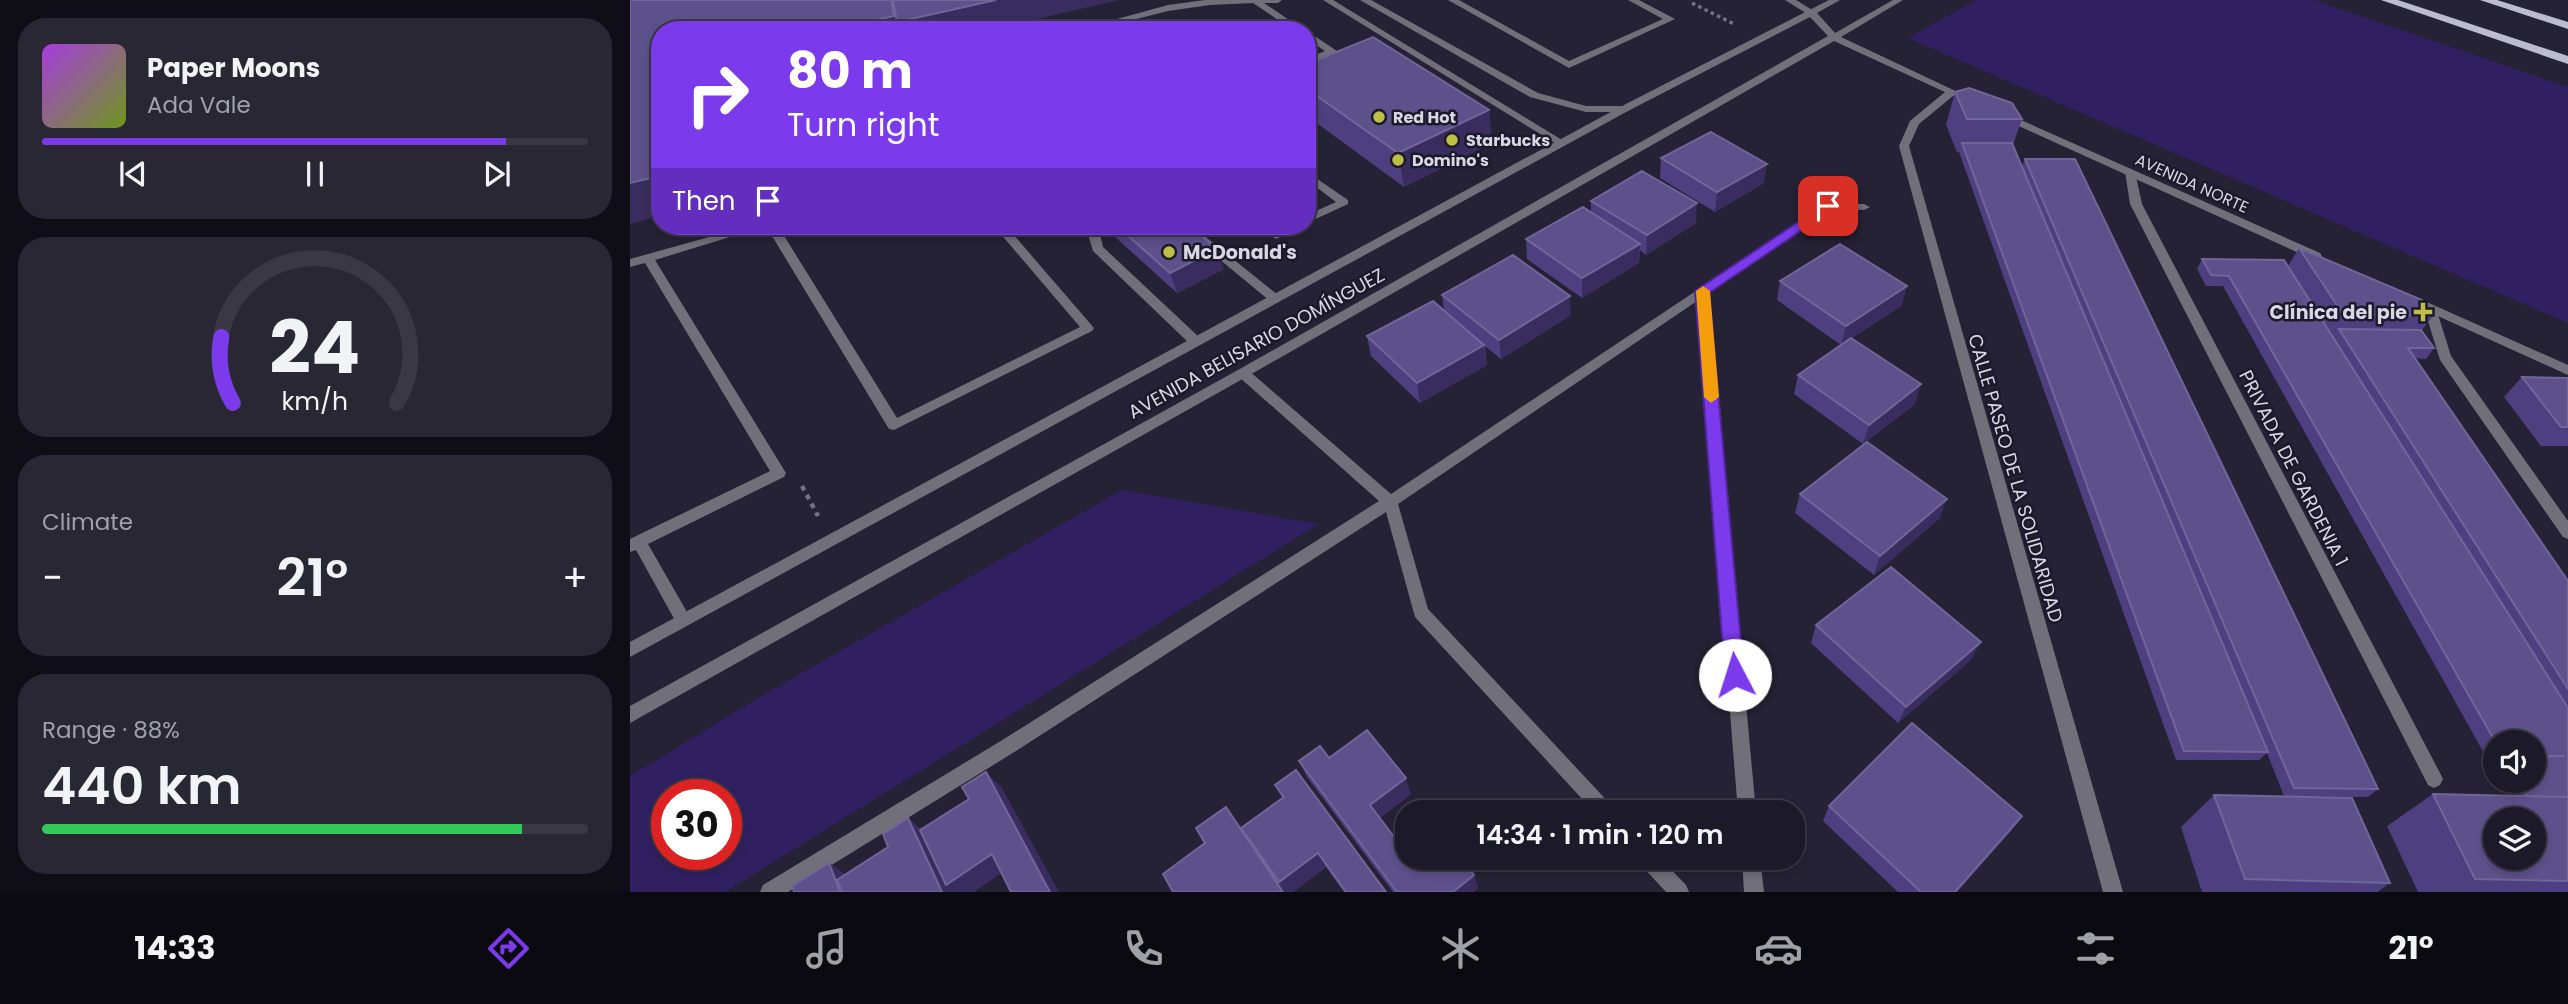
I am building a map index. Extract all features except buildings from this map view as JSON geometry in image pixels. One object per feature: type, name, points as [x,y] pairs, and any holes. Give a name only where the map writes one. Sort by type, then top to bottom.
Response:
[{"type":"main road","points":[[2388,0],[2568,60]]},
{"type":"main road","points":[[2486,0],[2568,26]]},
{"type":"street","points":[[1117,21],[1168,8],[1210,2],[1279,0]]},
{"type":"street","points":[[1327,0],[1562,143]]},
{"type":"street","points":[[1364,0],[1534,95],[1586,109],[1624,109]]},
{"type":"street","points":[[1452,0],[1569,65],[1670,19],[1632,0]]},
{"type":"street","points":[[1789,0],[1812,13],[1834,37]]},
{"type":"street","name":"AVENIDA BELISARIO DOMÍNGUEZ","points":[[630,650],[1624,109],[1836,0]]},
{"type":"street","name":"AVENIDA BELISARIO DOMÍNGUEZ","points":[[630,715],[1244,373],[1899,0]]},
{"type":"street","points":[[1255,1],[1286,21]]},
{"type":"street","name":"CALLE PASEO DE LA SOLIDARIDAD","points":[[1834,37],[1958,95],[1914,123],[1904,146],[2113,892]]},
{"type":"street","points":[[1316,41],[1332,51],[1316,58]]},
{"type":"street","name":"AVENIDA NORTE","points":[[1990,109],[2330,262]]},
{"type":"street","name":"PRIVADA DE GARDENIA 1","points":[[2130,172],[2136,204],[2434,779]]},
{"type":"street","points":[[1316,182],[1344,202],[1316,216]]},
{"type":"street","points":[[771,892],[1010,745],[1390,502],[1828,206],[1864,207]]},
{"type":"street","points":[[630,263],[729,235]]},
{"type":"street","points":[[778,235],[894,425],[1088,328],[1008,235]]},
{"type":"street","points":[[1094,235],[1097,248],[1195,341]]},
{"type":"street","points":[[1196,235],[1274,299]]},
{"type":"street","points":[[648,258],[779,473],[634,544],[683,619]]},
{"type":"street","points":[[1702,291],[1746,800]]},
{"type":"street","points":[[2405,296],[2568,370]]},
{"type":"street","points":[[2430,307],[2445,357],[2568,533]]},
{"type":"street","points":[[1244,373],[1390,502],[1421,612],[1594,800]]},
{"type":"street","points":[[1659,870],[1679,892]]},
{"type":"street","points":[[1752,870],[1754,892]]},
{"type":"path","points":[[1685,0],[1763,37]]},
{"type":"shaded area","points":[[1976,0],[2314,0],[2568,87],[2568,323],[1908,38]]},
{"type":"shaded area","points":[[1122,490],[1319,524],[725,892],[630,892],[630,776],[767,693]]},
{"type":"slow traffic","points":[[1703,291],[1711,397]]},
{"type":"place","name":"Red Hot","points":[[1379,117]]},
{"type":"place","name":"Starbucks","points":[[1452,140]]},
{"type":"place","name":"Domino's","points":[[1398,160]]},
{"type":"place","name":"McDonald's","points":[[1169,252]]},
{"type":"place","name":"Clínica del pie","points":[[2423,312]]},
{"type":"route","points":[[1735,675],[1702,291],[1828,206]]}]
